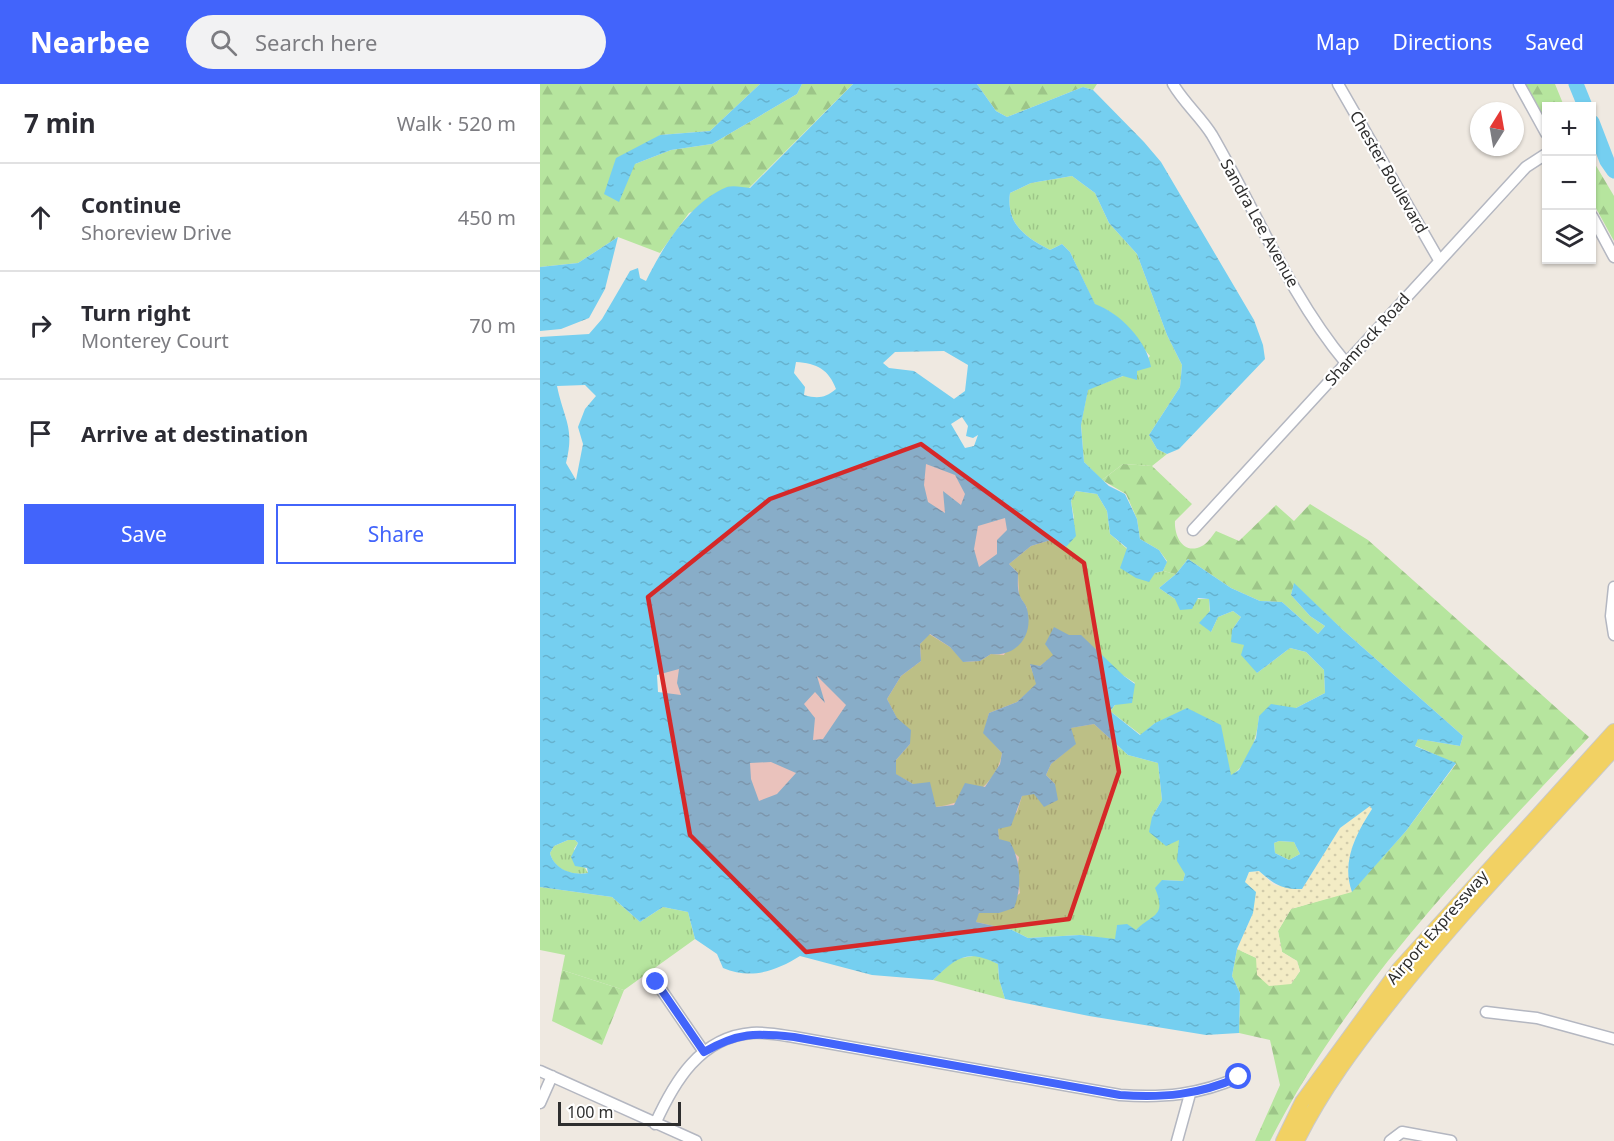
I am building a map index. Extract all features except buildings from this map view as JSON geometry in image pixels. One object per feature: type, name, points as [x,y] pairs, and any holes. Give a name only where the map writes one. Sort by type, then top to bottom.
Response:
[{"type":"main road","name":"Airport Expressway","points":[[1283,1141],[1302,1102],[1399,969],[1614,731]]},
{"type":"main road","name":"Airport Expressway","points":[[1297,1141],[1312,1110],[1360,1041],[1426,956],[1614,749]]},
{"type":"street","name":"Sandra Lee Avenue","points":[[1173,84],[1181,98],[1210,132],[1320,331],[1346,363]]},
{"type":"street","name":"Chester Boulevard","points":[[1338,84],[1439,260]]},
{"type":"street","points":[[1519,84],[1542,126]]},
{"type":"street","name":"Shamrock Road","points":[[1192,530],[1526,167],[1543,156]]},
{"type":"street","points":[[1596,223],[1614,257]]},
{"type":"street","points":[[1614,587],[1611,616],[1614,635]]},
{"type":"street","points":[[656,982],[704,1052]]},
{"type":"street","points":[[1486,1012],[1537,1018],[1614,1039]]},
{"type":"street","points":[[655,1124],[681,1074],[704,1052],[727,1039],[754,1032],[794,1037],[1120,1095],[1155,1098],[1190,1094],[1239,1077]]},
{"type":"street","points":[[540,1071],[696,1141]]},
{"type":"street","points":[[540,1103],[552,1076]]},
{"type":"street","points":[[1177,1141],[1190,1094]]},
{"type":"street","points":[[1390,1141],[1402,1132],[1451,1141]]},
{"type":"highlighted area","points":[[921,444],[1084,563],[1119,772],[1069,919],[806,952],[690,835],[648,597],[770,499]]},
{"type":"green space","points":[[540,84],[760,84],[710,131],[660,135],[635,164],[671,150],[712,144],[797,94],[802,84],[853,84],[749,188],[689,213],[660,253],[618,237],[578,263],[540,267]]},
{"type":"green space","points":[[977,84],[1097,84],[1093,90],[1083,87],[1007,117],[996,111]]},
{"type":"green space","points":[[1525,84],[1555,84],[1562,102],[1542,102],[1542,115]]},
{"type":"green space","points":[[1596,166],[1614,196],[1614,241],[1596,208]]},
{"type":"green space","points":[[1072,176],[1095,193],[1109,223],[1137,254],[1167,335],[1182,365],[1180,387],[1149,435],[1157,449],[1167,454],[1152,466],[1123,464],[1102,480],[1084,462],[1081,424],[1088,389],[1137,371],[1150,356],[1119,319],[1095,305],[1070,252],[1062,244],[1050,250],[1032,240],[1014,221],[1010,204],[1010,193],[1031,183]]},
{"type":"green space","points":[[1123,464],[1152,466],[1192,504],[1175,521],[1178,538],[1190,548],[1204,545],[1216,531],[1239,541],[1276,505],[1294,521],[1310,504],[1368,540],[1589,737],[1457,879],[1375,978],[1337,1030],[1302,1084],[1270,1141],[1255,1141],[1280,1085],[1270,1040],[1239,1033],[1240,993],[1232,976],[1237,949],[1257,958],[1291,984],[1300,971],[1297,961],[1282,952],[1278,931],[1291,909],[1352,891],[1406,831],[1456,764],[1414,745],[1418,739],[1460,746],[1463,736],[1294,584],[1291,595],[1310,616],[1325,626],[1318,634],[1282,602],[1260,601],[1231,588],[1188,559],[1176,574],[1163,571],[1167,561],[1159,550],[1140,539],[1137,519],[1126,494],[1102,480]]},
{"type":"green space","points":[[1076,491],[1097,494],[1107,511],[1110,534],[1155,573],[1163,571],[1176,574],[1159,588],[1175,599],[1209,599],[1211,632],[1218,617],[1233,611],[1241,617],[1232,630],[1236,642],[1245,645],[1257,673],[1290,648],[1306,652],[1324,670],[1325,693],[1296,708],[1259,716],[1248,757],[1238,771],[1231,776],[1155,723],[1141,735],[1110,711],[1135,683],[1124,676],[1054,655],[1040,666],[1030,665],[1037,684],[1017,702],[989,713],[984,733],[1002,753],[994,775],[969,797],[935,807],[913,784],[895,774],[896,760],[910,744],[887,699],[901,676],[921,661],[920,644],[929,634],[950,647],[964,662],[980,661],[991,654],[1004,655],[1027,608],[1019,595],[1018,573],[1009,564],[1031,546],[1054,539],[1066,547],[1074,518],[1071,501]]},
{"type":"green space","points":[[1094,724],[1128,755],[1158,763],[1162,800],[1152,817],[1180,840],[1185,874],[1183,881],[1162,880],[1160,910],[1154,918],[1136,930],[1117,925],[1116,940],[1080,935],[1028,938],[1012,930],[976,922],[978,913],[999,913],[1020,893],[1017,871],[1019,857],[999,839],[998,829],[1017,812],[1022,796],[1055,784],[1046,775],[1051,764],[1075,744],[1070,728]]},
{"type":"green space","points":[[568,840],[575,840],[578,843],[574,849],[588,873],[576,874],[555,864],[550,853],[554,846]]},
{"type":"green space","points":[[1294,842],[1300,854],[1289,860],[1275,853],[1274,843]]},
{"type":"green space","points":[[540,887],[612,897],[640,922],[663,907],[688,912],[695,939],[624,990],[562,970],[565,955],[540,950]]},
{"type":"green space","points":[[980,955],[998,964],[999,979],[1005,999],[933,980],[955,959]]},
{"type":"green space","points":[[562,970],[624,990],[602,1045],[552,1021]]},
{"type":"sand","points":[[1370,806],[1372,809],[1356,838],[1349,859],[1349,881],[1352,892],[1291,909],[1278,931],[1282,952],[1297,961],[1300,971],[1291,984],[1269,986],[1257,975],[1256,958],[1237,949],[1253,913],[1245,882],[1249,872],[1259,871],[1274,885],[1302,889],[1340,828]]},
{"type":"water","points":[[760,84],[802,84],[797,94],[712,144],[671,150],[635,164],[619,202],[604,194],[616,158],[660,135],[710,131]]},
{"type":"water","points":[[853,84],[977,84],[996,111],[1007,117],[1083,87],[1093,90],[1161,162],[1254,320],[1263,345],[1265,359],[1179,449],[1167,454],[1157,449],[1149,435],[1180,387],[1182,365],[1167,335],[1137,254],[1109,223],[1095,193],[1072,176],[1031,183],[1010,193],[1011,213],[1019,228],[1032,240],[1050,250],[1062,244],[1070,252],[1095,304],[1123,321],[1144,347],[1151,367],[1137,371],[1137,380],[1123,376],[1088,390],[1081,425],[1084,462],[1109,486],[1125,494],[1137,519],[1140,539],[1159,550],[1167,562],[1163,571],[1155,573],[1149,582],[1136,578],[1120,568],[1127,548],[1110,534],[1107,511],[1097,494],[1076,491],[1071,501],[1076,536],[1066,547],[1054,539],[1031,546],[1009,564],[1018,573],[1018,591],[1029,619],[1026,635],[1016,648],[1009,652],[991,654],[980,661],[963,662],[950,647],[930,634],[920,644],[921,661],[901,676],[887,699],[897,718],[911,730],[910,744],[896,760],[896,774],[913,784],[930,782],[936,807],[954,805],[965,783],[985,787],[1000,764],[1002,753],[983,733],[989,713],[1017,702],[1036,684],[1030,664],[1040,666],[1053,655],[1045,644],[1054,627],[1069,635],[1081,635],[1135,684],[1132,703],[1115,705],[1110,711],[1140,735],[1155,723],[1187,708],[1221,725],[1231,775],[1239,770],[1256,738],[1259,716],[1271,704],[1296,708],[1325,693],[1324,670],[1306,652],[1290,648],[1257,673],[1241,655],[1244,645],[1231,642],[1232,630],[1241,617],[1233,611],[1218,617],[1211,632],[1199,623],[1210,611],[1209,599],[1198,598],[1192,609],[1180,610],[1175,599],[1159,588],[1176,574],[1188,559],[1231,588],[1260,601],[1282,602],[1318,634],[1325,626],[1310,616],[1291,595],[1294,583],[1343,630],[1463,736],[1460,746],[1418,739],[1415,746],[1456,763],[1406,831],[1352,892],[1348,870],[1349,859],[1356,838],[1372,809],[1370,806],[1340,828],[1302,889],[1279,885],[1259,871],[1249,872],[1245,882],[1256,892],[1253,913],[1237,949],[1232,976],[1240,993],[1239,1033],[1206,1035],[1089,1016],[1005,999],[999,979],[998,964],[978,957],[969,956],[955,961],[933,980],[872,975],[800,956],[772,970],[753,973],[733,972],[723,968],[717,954],[695,939],[688,912],[663,907],[640,922],[612,897],[540,887],[540,337],[589,334],[602,319],[630,271],[638,268],[640,278],[646,281],[669,240],[701,203],[727,187],[750,188]],"holes":[[[944,351],[968,365],[965,391],[954,399],[914,371],[889,368],[883,363],[895,352]],[[796,362],[810,364],[826,372],[836,389],[825,396],[813,397],[804,395],[805,387],[794,373]],[[585,385],[596,396],[585,409],[578,427],[583,444],[576,480],[566,463],[569,441],[568,424],[557,386]],[[962,417],[968,426],[966,436],[973,438],[978,435],[974,446],[965,448],[951,424]],[[926,464],[955,475],[965,494],[961,505],[943,491],[945,513],[928,502],[924,485]],[[1005,518],[1007,530],[997,540],[997,554],[979,567],[974,549],[978,526]],[[679,669],[677,683],[681,695],[658,692],[657,675]],[[817,676],[846,705],[823,739],[813,740],[815,718],[804,704],[815,692],[825,703]],[[1094,724],[1128,755],[1158,763],[1162,800],[1152,817],[1149,832],[1166,846],[1179,840],[1177,861],[1185,874],[1183,881],[1162,880],[1155,888],[1159,910],[1136,930],[1127,924],[1117,925],[1115,939],[1080,935],[1028,938],[1012,930],[976,922],[979,913],[999,913],[1014,908],[1018,892],[1018,866],[1014,849],[1010,842],[999,839],[998,829],[1011,826],[1022,796],[1034,794],[1044,807],[1058,800],[1055,784],[1046,775],[1051,764],[1076,744],[1071,728]],[[771,762],[796,773],[777,794],[759,801],[751,779],[750,763]],[[568,840],[575,840],[578,843],[571,857],[575,866],[587,868],[588,873],[564,870],[552,859],[550,853],[554,846]],[[1294,842],[1300,854],[1289,860],[1275,853],[1274,843]]]},
{"type":"water","points":[[618,237],[605,289],[589,318],[561,329],[540,331],[540,267],[578,263]]},
{"type":"waterway","points":[[1576,84],[1583,102]]},
{"type":"waterway","points":[[1596,132],[1607,161],[1614,171]]},
{"type":"route","points":[[656,982],[704,1052],[727,1039],[754,1032],[794,1037],[1120,1095],[1155,1098],[1190,1094],[1239,1077]]}]
